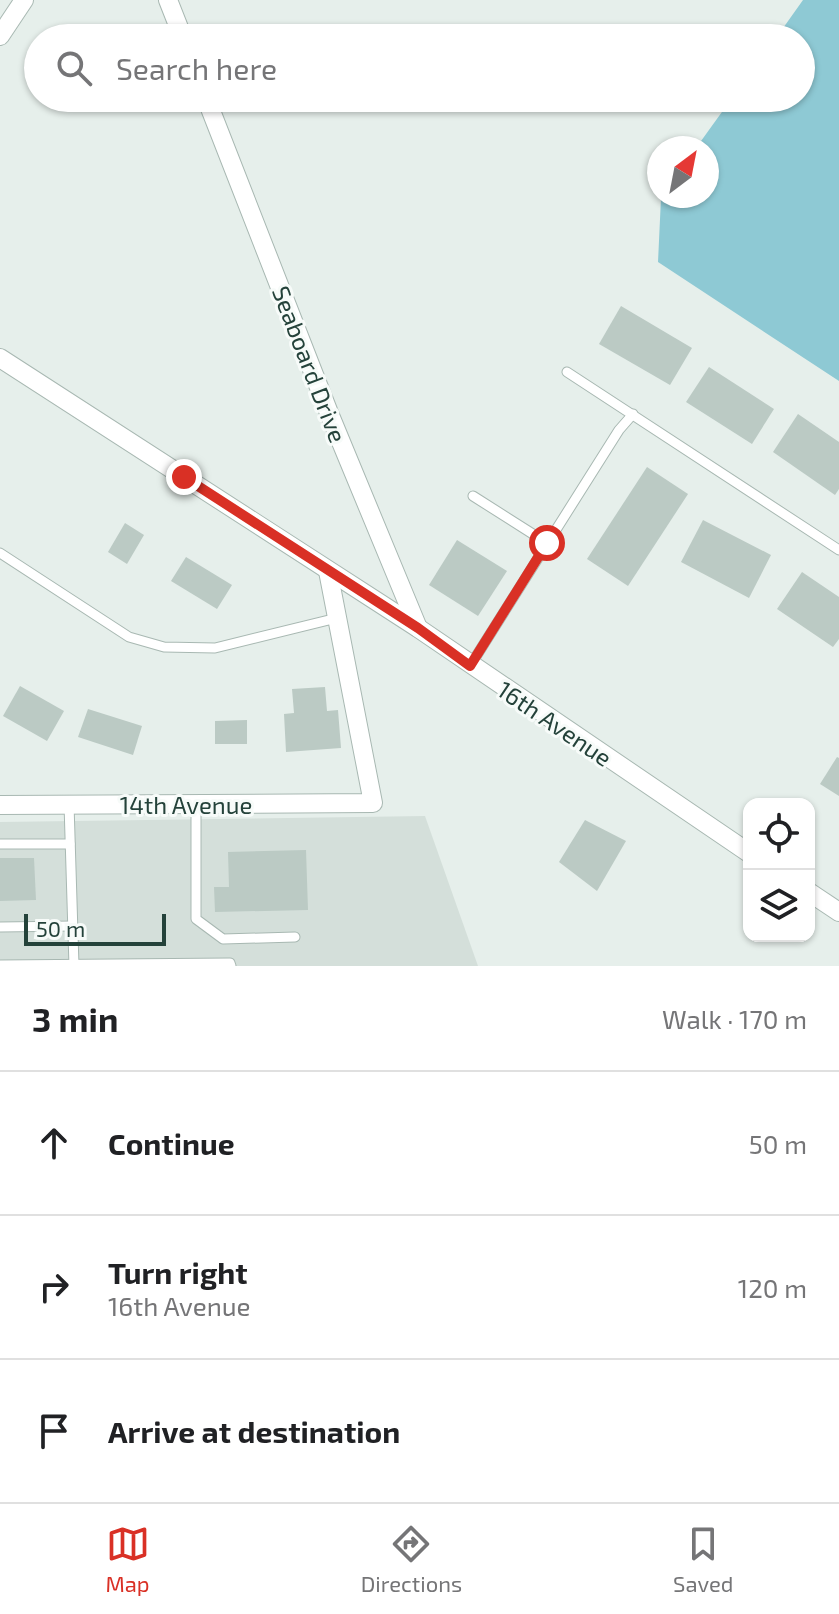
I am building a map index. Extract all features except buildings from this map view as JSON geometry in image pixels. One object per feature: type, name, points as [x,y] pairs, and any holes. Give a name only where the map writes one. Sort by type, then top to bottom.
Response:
[{"type":"street","points":[[0,36],[24,0]]},
{"type":"street","points":[[168,0],[177,24]]},
{"type":"street","name":"Seaboard Drive","points":[[211,112],[418,628]]},
{"type":"street","name":"16th Avenue","points":[[0,358],[418,628],[743,849]]},
{"type":"street","points":[[328,571],[337,618]]},
{"type":"street","name":"14th Avenue","points":[[0,805],[373,803],[337,618]]},
{"type":"street","points":[[815,896],[839,912]]},
{"type":"lane","points":[[567,372],[839,550]]},
{"type":"lane","points":[[470,666],[619,430],[633,414]]},
{"type":"lane","points":[[473,496],[547,543]]},
{"type":"lane","points":[[0,553],[129,637],[164,647],[215,648],[337,618]]},
{"type":"lane","points":[[69,804],[74,965]]},
{"type":"lane","points":[[196,804],[196,919],[223,939],[295,937]]},
{"type":"lane","points":[[0,844],[70,844]]},
{"type":"lane","points":[[0,927],[73,926]]},
{"type":"lane","points":[[0,965],[230,963],[231,966]]},
{"type":"shaded area","points":[[425,816],[478,966],[0,966],[0,822]]},
{"type":"water","points":[[803,0],[839,0],[839,381],[658,262],[661,208],[719,208],[719,136],[705,136],[722,112],[815,112],[815,24],[786,24]]},
{"type":"route","points":[[184,477],[390,609],[470,666],[547,543]]}]
